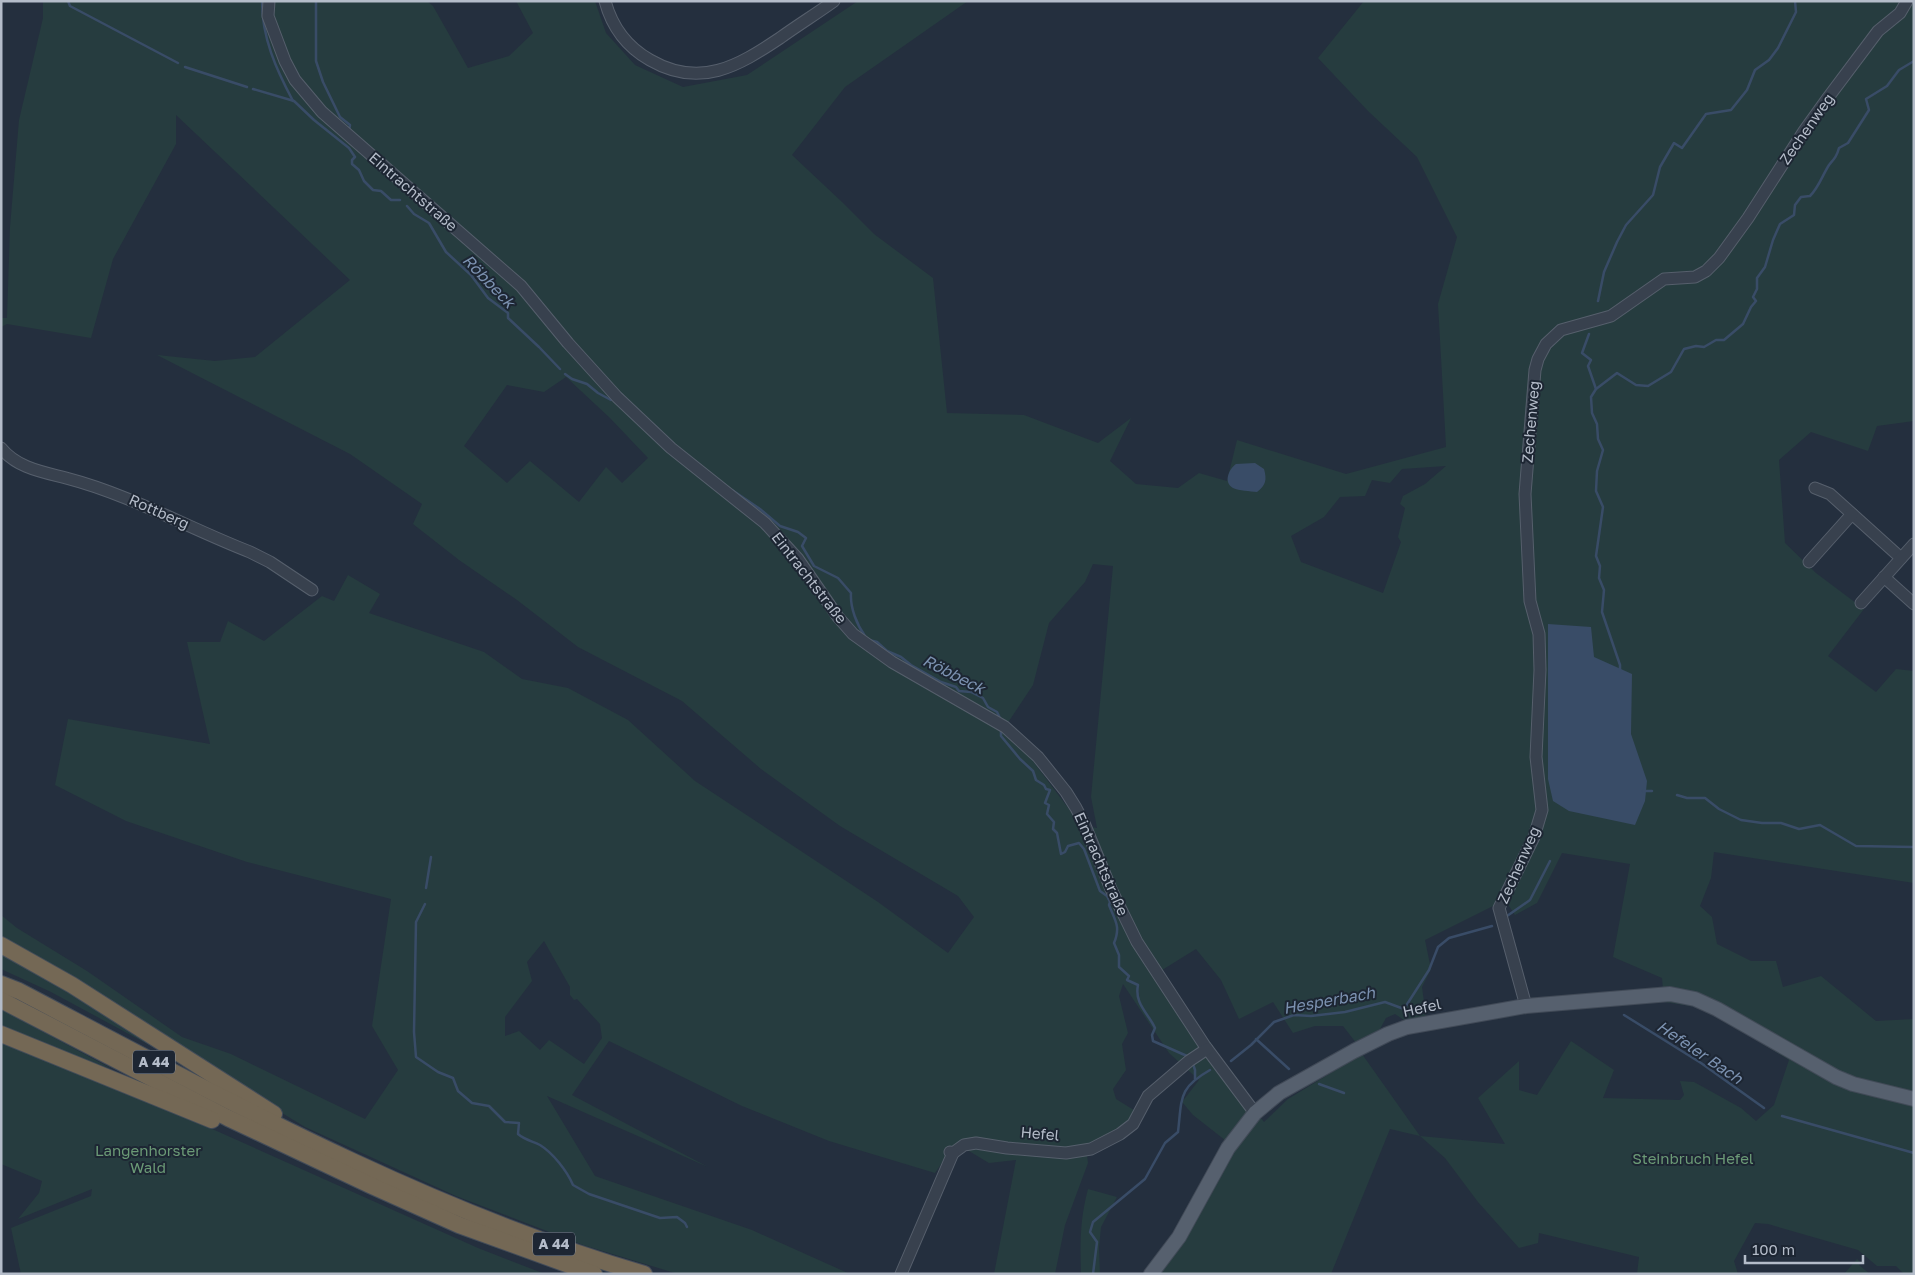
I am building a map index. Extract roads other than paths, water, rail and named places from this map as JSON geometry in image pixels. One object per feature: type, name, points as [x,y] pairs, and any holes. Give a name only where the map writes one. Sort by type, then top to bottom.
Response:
[{"type":"highway","points":[[1,945],[72,985],[272,1112],[305,1147]]},
{"type":"highway","name":"A 44","points":[[1,984],[305,1147],[551,1243],[644,1274]]},
{"type":"highway","name":"A 44","points":[[1,1000],[305,1147],[459,1225],[594,1274]]},
{"type":"highway","points":[[1,1034],[176,1104],[262,1142],[305,1147]]},
{"type":"main road","name":"Hefel","points":[[1151,1274],[1179,1237],[1228,1148],[1255,1112],[1279,1093],[1388,1034],[1425,1023],[1526,1006],[1670,994],[1695,999],[1718,1009],[1836,1077],[1853,1084],[1914,1099]]},
{"type":"street","name":"Eintrachtstraße","points":[[269,1],[268,16],[285,61],[295,80],[322,112],[521,286],[568,343],[617,397],[671,448],[765,523],[798,559],[838,617],[853,634],[892,662],[1005,727],[1038,757],[1066,792],[1076,808],[1111,889],[1137,942],[1215,1061],[1255,1112]]},
{"type":"street","points":[[605,1],[610,17],[621,35],[638,53],[674,71],[695,74],[719,71],[744,61],[834,1]]},
{"type":"street","name":"Zechenweg","points":[[1526,1006],[1499,908],[1534,837],[1542,810],[1536,757],[1540,670],[1539,634],[1530,601],[1525,494],[1535,370],[1538,359],[1546,344],[1561,330],[1611,316],[1664,279],[1695,276],[1706,271],[1748,218],[1827,99],[1878,31],[1900,13],[1907,1]]},
{"type":"street","name":"Rottberg","points":[[1,448],[15,461],[27,467],[123,496],[250,552],[270,562],[312,590]]},
{"type":"street","points":[[1815,488],[1830,494],[1901,558]]},
{"type":"street","points":[[1809,562],[1852,514]]},
{"type":"street","points":[[1861,603],[1914,544]]},
{"type":"street","points":[[1884,577],[1914,604]]},
{"type":"street","name":"Hefel","points":[[901,1274],[952,1153],[964,1145],[976,1143],[1007,1148],[1066,1152],[1091,1149],[1120,1134],[1133,1124],[1148,1096],[1189,1061],[1207,1049]]},
{"type":"water","points":[[1255,463],[1264,469],[1265,473],[1264,485],[1257,492],[1233,488],[1230,485],[1228,476],[1233,466],[1236,464]]},
{"type":"water","points":[[1548,624],[1591,627],[1594,657],[1632,674],[1631,734],[1647,781],[1645,801],[1635,825],[1569,811],[1553,801],[1548,779]]},
{"type":"waterway","name":"Röbbeck","points":[[68,1],[70,6],[178,63]]},
{"type":"waterway","points":[[262,1],[264,28],[271,53],[293,101]]},
{"type":"waterway","points":[[316,1],[316,61],[323,82],[340,117],[350,125],[349,131]]},
{"type":"waterway","name":"Hesperbach","points":[[1598,301],[1604,272],[1617,242],[1626,225],[1653,195],[1660,167],[1674,143],[1682,148],[1706,114],[1731,110],[1747,90],[1755,70],[1769,60],[1778,48],[1796,12],[1795,1]]},
{"type":"waterway","points":[[1596,389],[1617,373],[1636,385],[1648,386],[1671,372],[1684,349],[1696,346],[1704,347],[1716,340],[1724,340],[1743,324],[1756,301],[1753,297],[1757,289],[1757,278],[1765,267],[1780,224],[1794,215],[1795,205],[1801,197],[1810,196],[1813,193],[1839,148],[1848,143],[1869,110],[1866,99],[1887,86],[1899,70],[1914,61]]},
{"type":"waterway","name":"Röbbeck","points":[[185,67],[247,87]]},
{"type":"waterway","name":"Röbbeck","points":[[253,89],[294,101],[349,148],[355,157],[352,160],[352,164],[359,170],[364,181],[373,190],[381,191],[391,200],[400,200]]},
{"type":"waterway","name":"Röbbeck","points":[[407,206],[414,214],[429,223],[446,252],[471,275],[488,298],[508,313],[508,318],[560,369]]},
{"type":"waterway","name":"Hesperbach","points":[[1589,334],[1582,353],[1591,360],[1588,366],[1596,389],[1591,397],[1592,413],[1597,424],[1598,439],[1603,450],[1597,471],[1596,491],[1603,507],[1596,556],[1600,566],[1599,578],[1604,590],[1602,612],[1620,665],[1620,671]]},
{"type":"waterway","name":"Röbbeck","points":[[565,374],[572,379],[587,384],[611,400]]},
{"type":"waterway","name":"Röbbeck","points":[[732,490],[760,509],[780,526],[798,532],[806,538],[802,546],[814,566],[838,578],[851,593],[855,616],[865,636]]},
{"type":"waterway","name":"Röbbeck","points":[[869,640],[877,642],[887,651],[901,657],[941,682],[956,687],[959,691],[971,692],[983,698],[988,707],[997,712],[1001,720]]},
{"type":"waterway","name":"Röbbeck","points":[[1001,728],[1001,736],[1033,771],[1036,780],[1044,785],[1046,789],[1050,790],[1045,803],[1049,805],[1047,814],[1054,822],[1053,829],[1057,833],[1061,854],[1065,852],[1068,846],[1079,843],[1084,849],[1100,891],[1107,896],[1110,902],[1109,905],[1117,928],[1114,943],[1119,955],[1119,967],[1129,976],[1127,980],[1138,985],[1138,998],[1155,1028],[1152,1035],[1153,1041],[1187,1056]]},
{"type":"waterway","points":[[1643,791],[1652,791]]},
{"type":"waterway","points":[[1677,795],[1687,798],[1705,798],[1719,809],[1741,820],[1781,823],[1799,829],[1820,825],[1856,846],[1914,847]]},
{"type":"waterway","points":[[426,888],[431,857]]},
{"type":"waterway","name":"Hesperbach","points":[[1507,916],[1530,900],[1550,861]]},
{"type":"waterway","points":[[425,904],[416,922],[414,1032],[416,1057],[438,1072],[453,1078],[458,1091],[472,1103],[489,1106],[505,1122],[519,1123],[518,1134],[540,1145],[555,1157],[573,1185],[589,1194],[660,1218],[677,1217],[687,1227]]},
{"type":"waterway","name":"Hesperbach","points":[[1231,1061],[1251,1045],[1274,1022],[1294,1015],[1311,1016],[1345,1012],[1385,1002],[1404,1009],[1429,970],[1438,947],[1449,938],[1492,926]]},
{"type":"waterway","name":"Hefeler Bach","points":[[1624,1015],[1701,1063],[1764,1108]]},
{"type":"waterway","points":[[1256,1039],[1289,1069]]},
{"type":"waterway","name":"Röbbeck","points":[[1193,1064],[1195,1079]]},
{"type":"waterway","name":"Hesperbach","points":[[1093,1274],[1097,1242],[1090,1232],[1093,1222],[1145,1179],[1165,1143],[1178,1132],[1181,1102],[1187,1089],[1192,1082],[1210,1070]]},
{"type":"waterway","points":[[1319,1084],[1344,1093]]},
{"type":"waterway","name":"Hefeler Bach","points":[[1782,1116],[1914,1153]]},
{"type":"park label","name":"Steinbruch Hefel","points":[[1693,1159]]},
{"type":"park label","name":"Langenhorster Wald","points":[[148,1160]]}]
